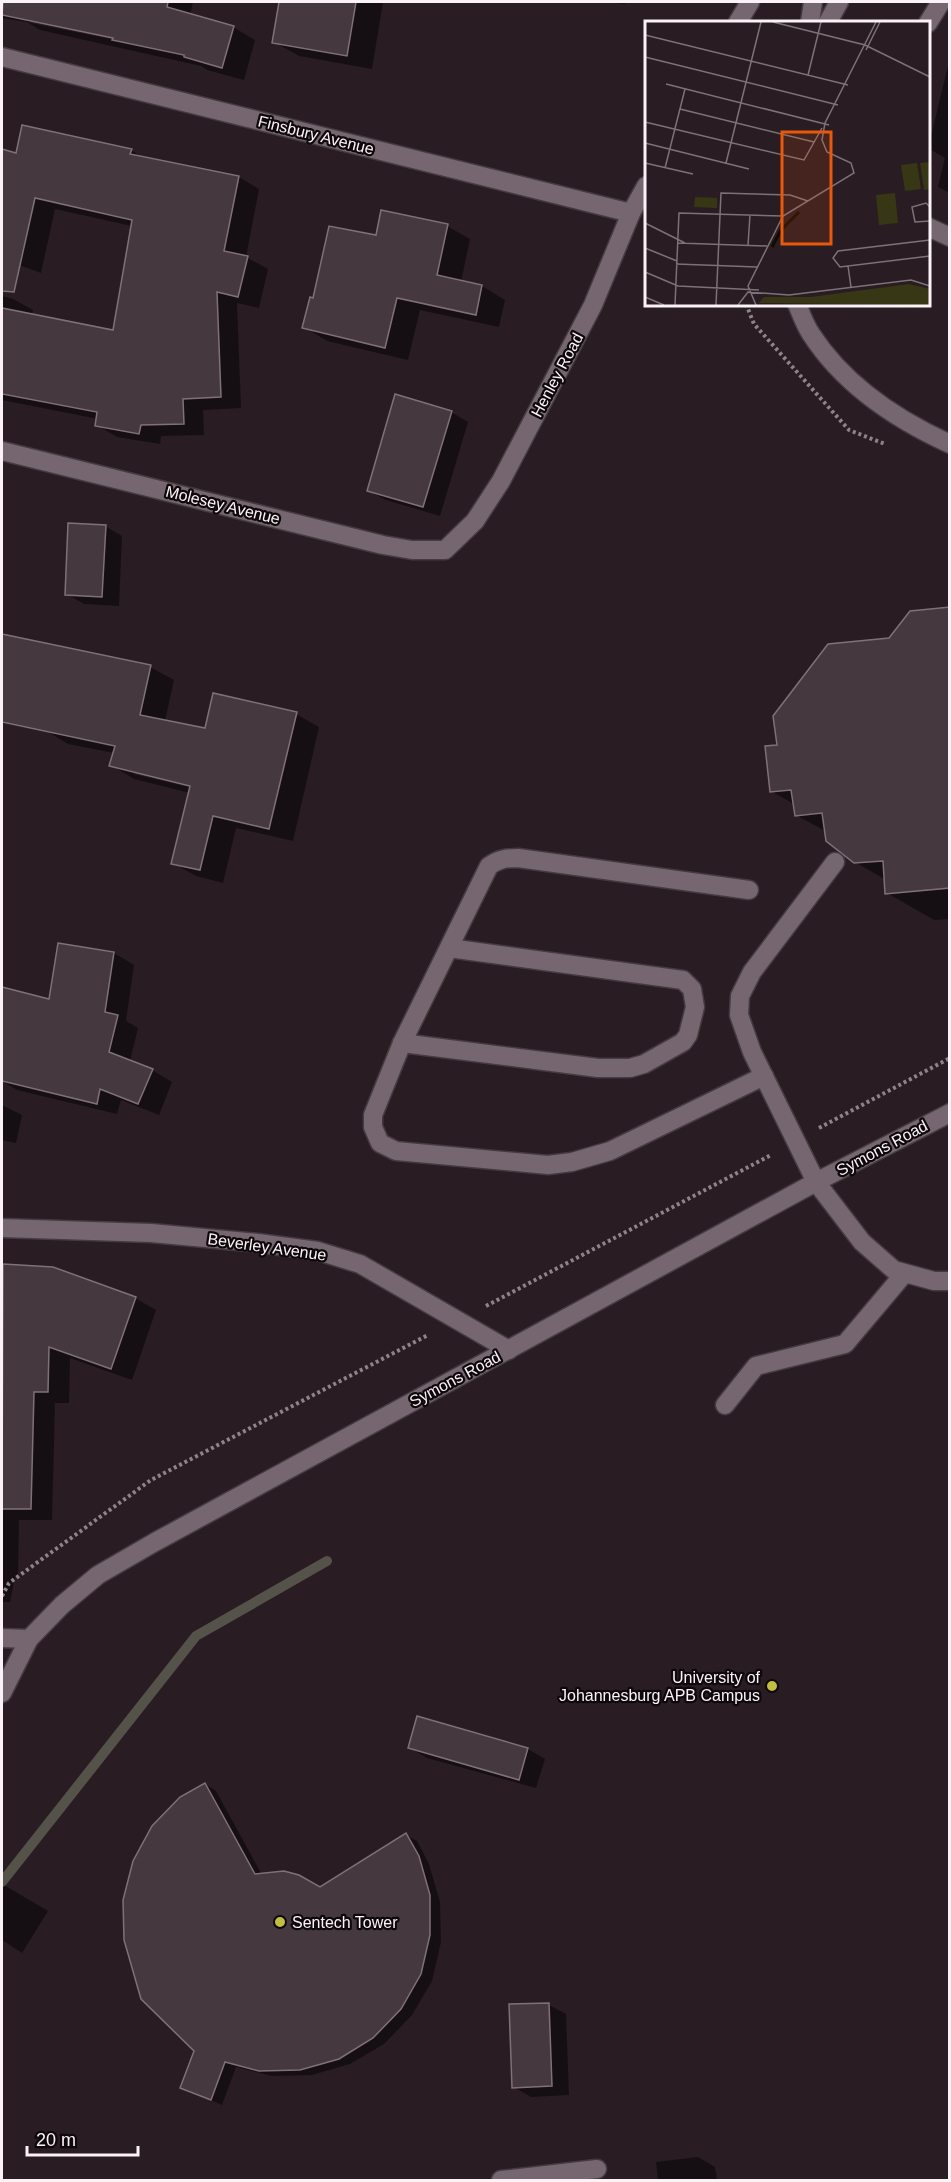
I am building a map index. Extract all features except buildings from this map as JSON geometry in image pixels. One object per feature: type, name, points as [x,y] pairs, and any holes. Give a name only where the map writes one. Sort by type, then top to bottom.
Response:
[{"type":"street","points":[[739,21],[750,2]]},
{"type":"street","points":[[810,21],[813,2]]},
{"type":"street","points":[[829,21],[839,2]]},
{"type":"street","points":[[929,21],[941,2]]},
{"type":"street","name":"Finsbury Avenue","points":[[2,57],[631,213]]},
{"type":"street","name":"Henley Road","points":[[445,550],[475,521],[501,481],[593,305],[631,213],[645,188]]},
{"type":"street","points":[[930,228],[950,237]]},
{"type":"street","points":[[798,306],[810,332],[827,356],[854,385],[879,405],[924,432],[950,444]]},
{"type":"street","name":"Molesey Avenue","points":[[2,451],[383,545],[445,550]]},
{"type":"street","points":[[749,890],[505,858],[489,866],[402,1043],[374,1115],[374,1128],[380,1143],[396,1151],[548,1165],[572,1162],[610,1151],[764,1076]]},
{"type":"street","points":[[835,862],[752,972],[740,996],[739,1015],[752,1052],[816,1182],[862,1242],[894,1270],[934,1281],[950,1281]]},
{"type":"street","points":[[402,1043],[598,1068],[630,1068],[644,1064],[676,1048],[688,1035],[695,1007],[692,989],[683,980],[449,948]]},
{"type":"street","name":"Symons Road","points":[[2,1693],[29,1639],[62,1605],[98,1575],[176,1530],[816,1182],[950,1113]]},
{"type":"street","name":"Beverley Avenue","points":[[2,1228],[152,1233],[318,1251],[360,1264],[509,1350]]},
{"type":"street","points":[[725,1405],[756,1366],[845,1344],[904,1274]]},
{"type":"street","points":[[2,1638],[29,1639]]},
{"type":"street","points":[[501,2181],[597,2169]]},
{"type":"waterway","points":[[2,1882],[196,1636],[327,1561]]},
{"type":"place","name":"University of Johannesburg APB Campus","points":[[772,1686]]},
{"type":"place","name":"Sentech Tower","points":[[280,1922]]}]
